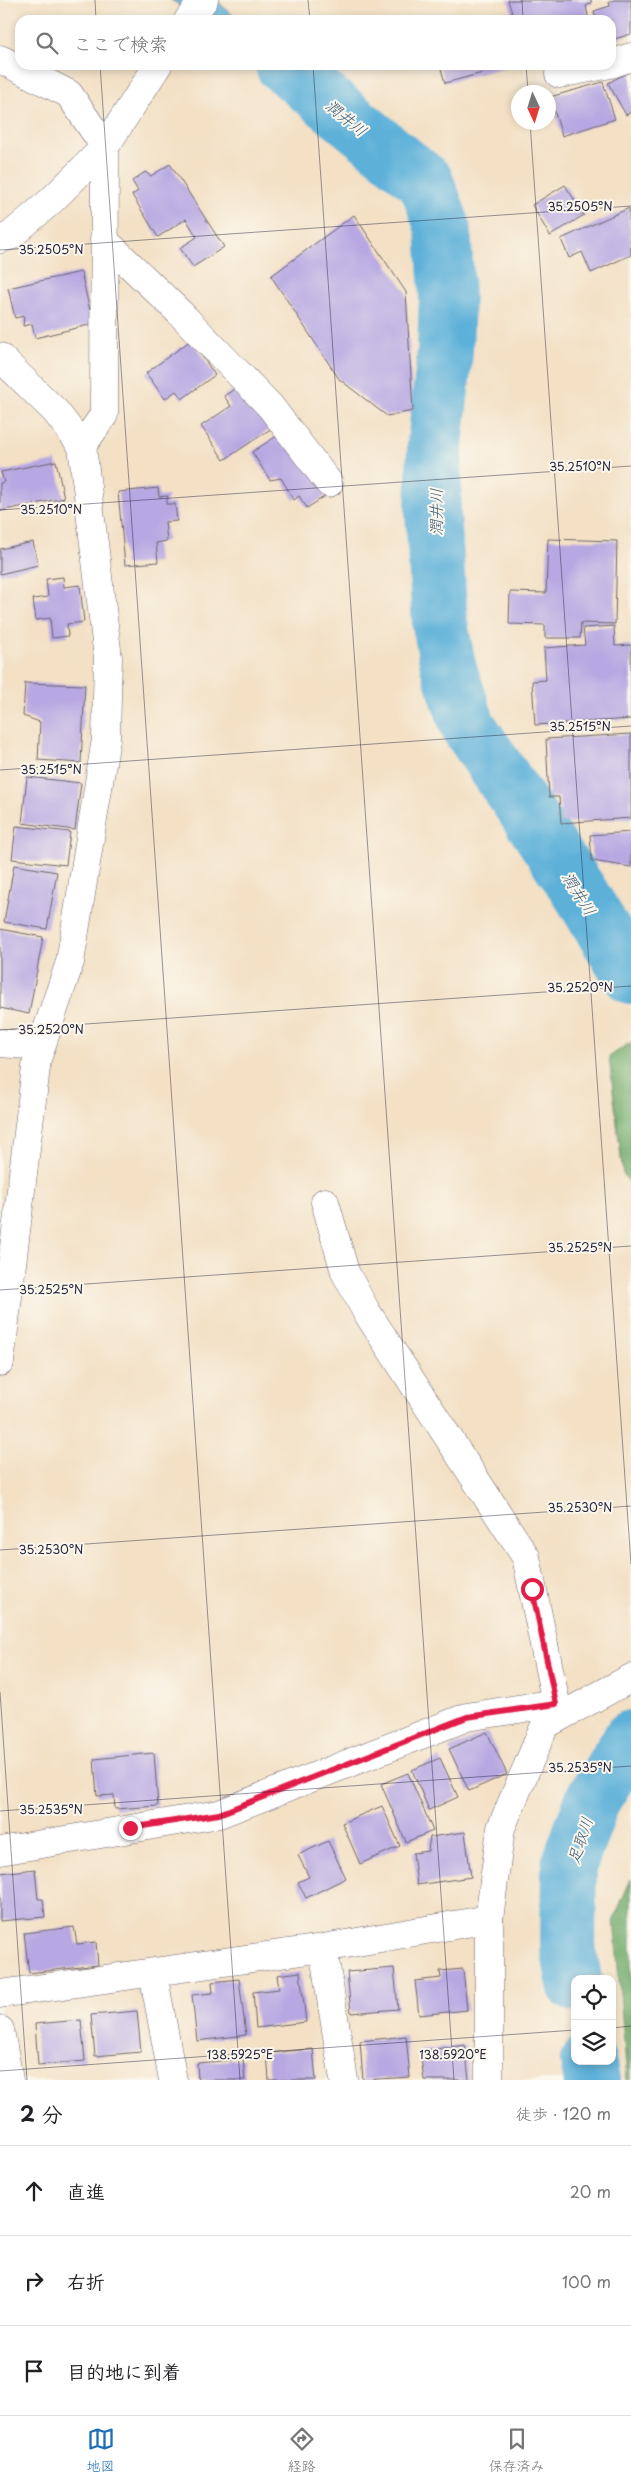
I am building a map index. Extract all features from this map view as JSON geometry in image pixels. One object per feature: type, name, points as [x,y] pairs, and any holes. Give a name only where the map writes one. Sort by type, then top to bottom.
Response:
[{"type":"street","points":[[192,15],[204,0]]},
{"type":"street","points":[[616,62],[631,57]]},
{"type":"street","points":[[0,59],[15,67]]},
{"type":"street","points":[[22,70],[69,94],[105,147],[107,176],[104,240],[104,415],[82,446]]},
{"type":"street","points":[[0,239],[10,236],[52,201],[105,147],[155,70]]},
{"type":"street","points":[[559,74],[579,70]]},
{"type":"street","points":[[104,240],[179,312],[270,406],[329,483]]},
{"type":"street","points":[[0,357],[56,412],[82,446],[108,658],[106,739],[70,962],[40,1046],[0,1362]]},
{"type":"street","points":[[0,1043],[40,1046]]},
{"type":"street","points":[[324,1202],[345,1272],[366,1311],[526,1557],[551,1714],[501,1828],[489,1919],[489,2080]]},
{"type":"street","points":[[0,1850],[219,1814],[467,1717],[551,1714],[631,1678]]},
{"type":"street","points":[[0,1994],[323,1948],[489,1919]]},
{"type":"street","points":[[323,1948],[344,2080]]},
{"type":"street","points":[[153,1973],[173,2080]]},
{"type":"street","points":[[0,2030],[9,2080]]},
{"type":"green space","points":[[631,1042],[631,1184],[623,1174],[609,1057]]},
{"type":"green space","points":[[631,1878],[631,2080],[627,2080],[614,1919]]},
{"type":"water","points":[[171,0],[216,0],[232,15],[196,15]]},
{"type":"building","points":[[508,0],[591,0],[592,3],[586,6],[588,15],[512,15]]},
{"type":"building","points":[[614,0],[631,0],[631,34],[616,38],[616,15],[595,15],[594,11],[610,6],[609,2]]},
{"type":"building","points":[[441,70],[494,70],[445,83]]},
{"type":"building","points":[[631,71],[631,112],[626,115],[608,83]]},
{"type":"building","points":[[603,82],[615,119],[562,136],[556,116],[556,95]]},
{"type":"building","points":[[170,164],[224,247],[193,267],[180,248],[197,237],[186,219],[158,237],[132,195],[138,191],[132,181],[145,172],[151,176]]},
{"type":"building","points":[[565,185],[584,215],[550,236],[532,205]]},
{"type":"building","points":[[629,208],[631,255],[591,273],[582,252],[569,258],[561,239]]},
{"type":"building","points":[[354,215],[406,292],[413,411],[387,416],[339,379],[271,276]]},
{"type":"building","points":[[81,272],[93,324],[35,338],[32,324],[23,326],[24,316],[15,318],[8,288]]},
{"type":"building","points":[[191,340],[215,375],[182,399],[176,391],[165,399],[146,373]]},
{"type":"building","points":[[242,384],[272,428],[224,460],[201,426],[231,406],[224,396]]},
{"type":"building","points":[[286,430],[327,495],[307,508],[299,496],[294,500],[281,478],[270,480],[252,452]]},
{"type":"building","points":[[56,461],[64,498],[0,511],[0,483],[4,482],[1,472]]},
{"type":"building","points":[[158,488],[159,497],[168,496],[166,504],[175,504],[177,521],[165,522],[167,541],[156,543],[158,562],[125,565],[118,492]]},
{"type":"building","points":[[548,539],[617,541],[615,624],[581,623],[580,638],[545,638],[545,625],[509,624],[510,592],[546,593]]},
{"type":"building","points":[[33,542],[38,565],[0,574],[0,549]]},
{"type":"building","points":[[63,577],[64,587],[80,585],[84,622],[67,624],[68,636],[52,638],[50,618],[36,620],[33,599],[48,597],[46,579]]},
{"type":"building","points":[[614,626],[615,646],[631,645],[631,719],[535,725],[532,681],[546,680],[544,648],[585,645],[583,628]]},
{"type":"building","points":[[25,683],[85,685],[81,763],[38,760],[40,722],[23,716]]},
{"type":"building","points":[[631,734],[631,818],[561,823],[559,797],[549,797],[546,739]]},
{"type":"building","points":[[27,777],[81,783],[75,830],[22,823]]},
{"type":"building","points":[[16,826],[70,832],[66,865],[12,859]]},
{"type":"building","points":[[631,832],[631,867],[592,861],[590,835]]},
{"type":"building","points":[[14,865],[57,872],[47,929],[4,922]]},
{"type":"building","points":[[0,929],[43,937],[29,1014],[0,1008]]},
{"type":"building","points":[[487,1732],[507,1774],[469,1791],[449,1749]]},
{"type":"building","points":[[154,1753],[158,1806],[115,1809],[114,1795],[97,1796],[94,1759]]},
{"type":"building","points":[[440,1758],[458,1797],[429,1810],[412,1770]]},
{"type":"building","points":[[408,1773],[433,1831],[406,1842],[381,1784]]},
{"type":"building","points":[[382,1806],[400,1846],[360,1864],[342,1823]]},
{"type":"building","points":[[465,1832],[471,1877],[417,1885],[413,1853],[428,1851],[430,1837]]},
{"type":"building","points":[[328,1841],[346,1878],[306,1898],[298,1882],[309,1877],[298,1855]]},
{"type":"building","points":[[35,1869],[38,1899],[43,1899],[45,1917],[0,1921],[0,1873]]},
{"type":"building","points":[[74,1927],[77,1944],[96,1942],[98,1965],[29,1973],[24,1933]]},
{"type":"building","points":[[394,1968],[398,2009],[351,2013],[347,1972]]},
{"type":"building","points":[[463,1969],[467,2010],[419,2015],[415,1981],[441,1978],[440,1971]]},
{"type":"building","points":[[300,1972],[306,2022],[256,2028],[253,1992],[279,1989],[277,1975]]},
{"type":"building","points":[[239,1979],[246,2035],[197,2041],[192,1995],[213,1993],[212,1982]]},
{"type":"building","points":[[137,2011],[141,2052],[95,2056],[91,2015]]},
{"type":"building","points":[[81,2020],[85,2061],[38,2065],[35,2024]]},
{"type":"building","points":[[406,2036],[410,2077],[363,2080],[360,2041]]},
{"type":"building","points":[[465,2045],[469,2080],[424,2080],[420,2051]]},
{"type":"building","points":[[313,2049],[316,2080],[269,2080],[267,2053]]},
{"type":"building","points":[[243,2059],[245,2080],[198,2080],[197,2063]]},
{"type":"waterway","name":"潤井川","points":[[289,70],[426,182],[443,228],[447,295],[445,352],[435,444],[433,512],[440,624],[448,666],[468,726],[578,889],[631,976]]},
{"type":"waterway","name":"足取川","points":[[573,1975],[568,1947],[569,1865],[593,1799],[631,1738]]},
{"type":"waterway","name":"足取川","points":[[589,2065],[592,2080]]},
{"type":"route","points":[[130,1828],[219,1814],[340,1765],[467,1717],[556,1704],[532,1589]]}]
